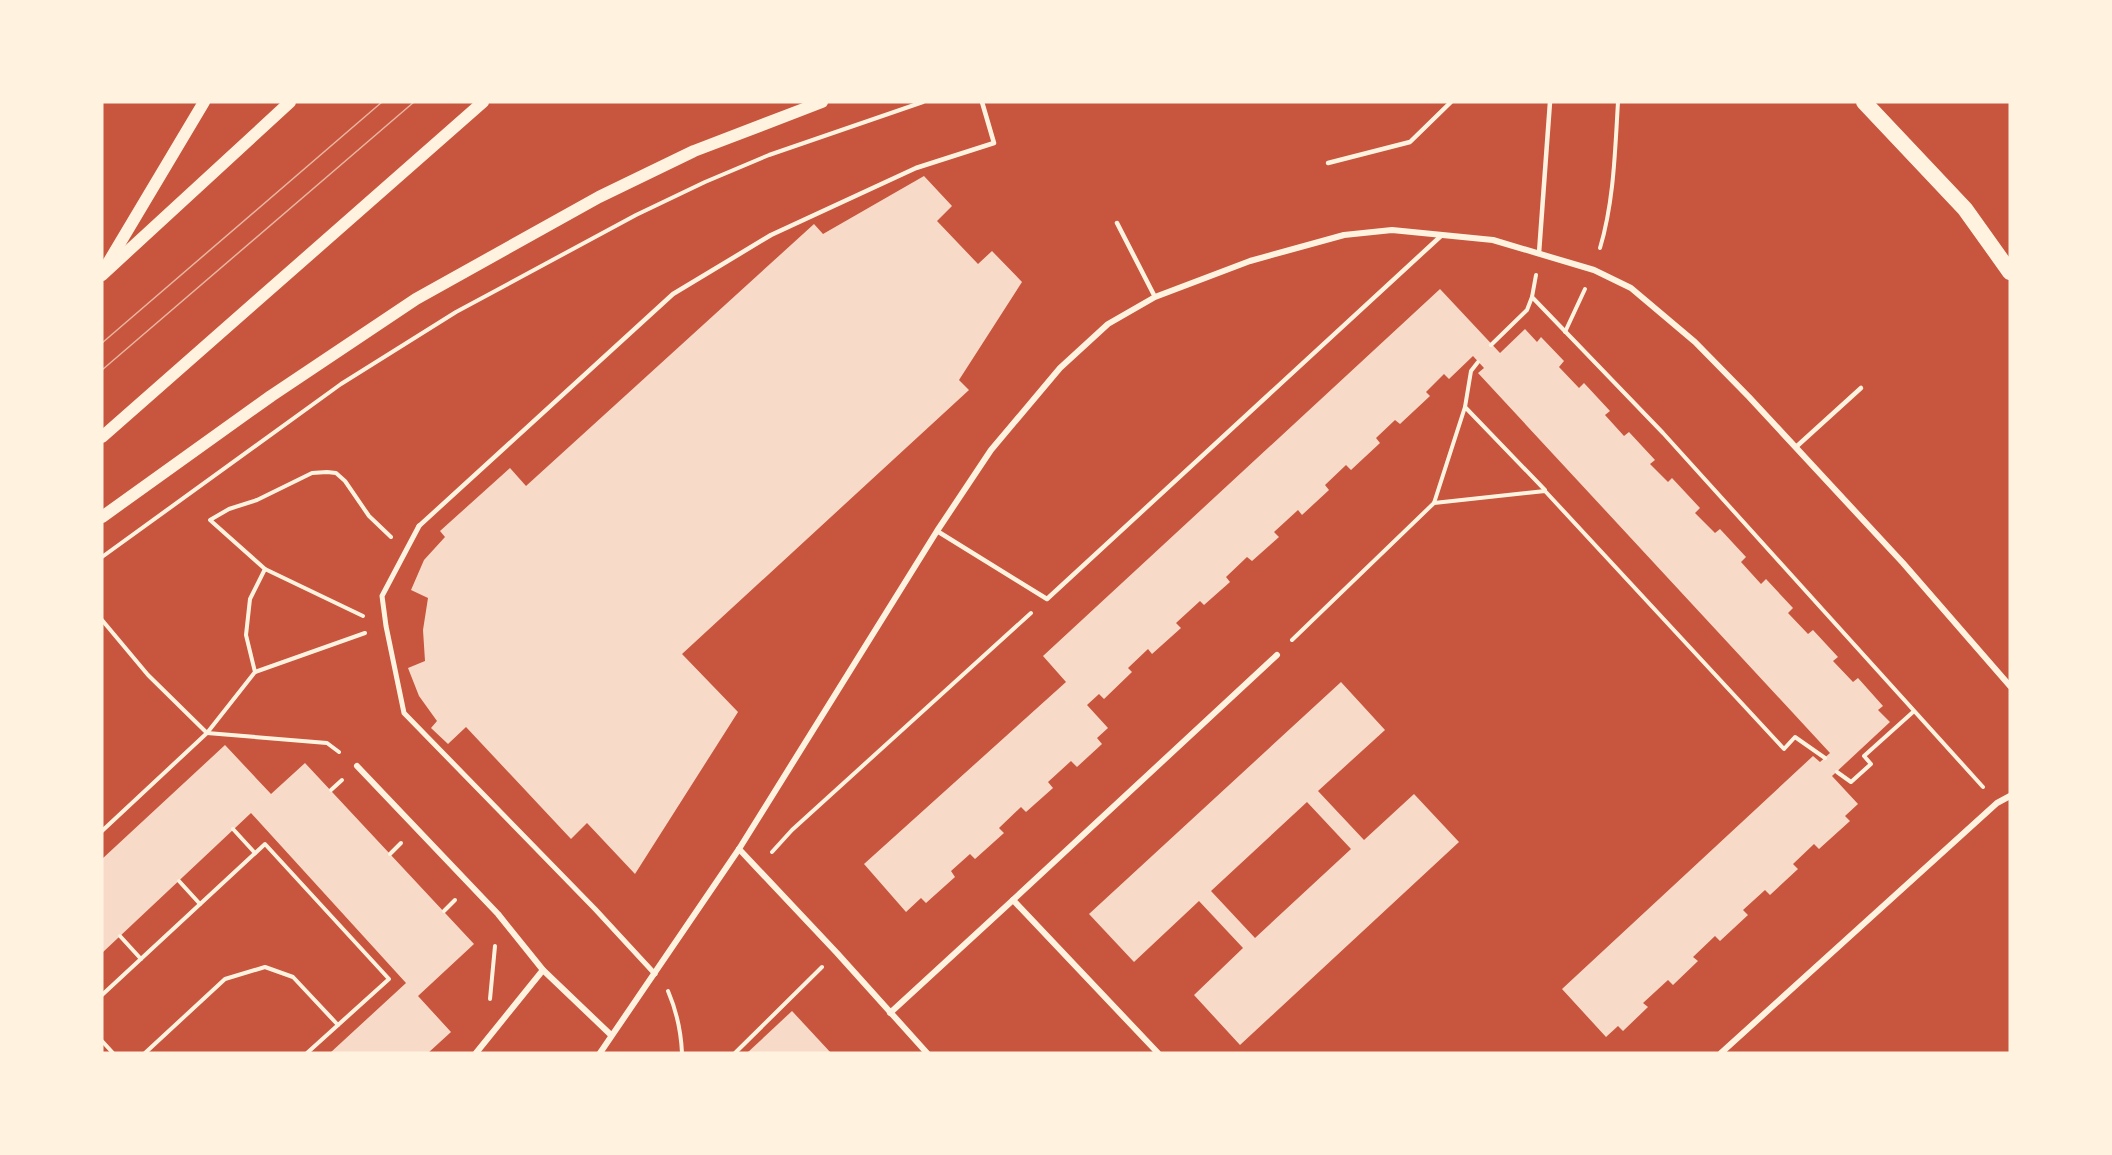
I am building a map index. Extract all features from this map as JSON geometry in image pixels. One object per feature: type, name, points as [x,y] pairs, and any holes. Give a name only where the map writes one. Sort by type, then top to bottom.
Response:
[{"type":"highway","points":[[1864,102],[1965,209],[2010,272]]},
{"type":"main road","points":[[102,274],[204,102]]},
{"type":"main road","points":[[102,274],[290,102]]},
{"type":"main road","points":[[102,437],[483,102]]},
{"type":"main road","points":[[102,517],[271,396],[416,299],[599,197],[694,150],[822,102]]},
{"type":"street","points":[[600,1053],[739,849],[937,531],[991,450],[1060,368],[1108,324],[1155,297],[1250,261],[1344,235],[1392,230],[1493,240],[1594,270],[1631,288],[1695,342],[1796,447],[1903,563],[2010,686]]},
{"type":"street","points":[[419,526],[382,596],[404,713],[595,909],[655,974]]},
{"type":"street","points":[[890,1013],[1276,655]]},
{"type":"street","points":[[357,766],[498,914],[543,970],[611,1035]]},
{"type":"street","points":[[1721,1053],[1997,803],[2010,796]]},
{"type":"street","points":[[739,849],[927,1053]]},
{"type":"street","points":[[1013,900],[1158,1053]]},
{"type":"street","points":[[476,1053],[543,970]]},
{"type":"lane","points":[[419,526],[673,294],[771,235],[916,168],[994,143],[982,102]]},
{"type":"lane","points":[[1328,163],[1410,142],[1450,102]]},
{"type":"lane","points":[[1539,253],[1550,102]]},
{"type":"lane","points":[[1117,223],[1155,297]]},
{"type":"lane","points":[[937,531],[1047,599],[1444,234]]},
{"type":"lane","points":[[1796,447],[1861,388]]},
{"type":"path","points":[[102,557],[341,384],[456,312],[636,215],[705,182],[769,155],[923,102]]},
{"type":"path","points":[[1565,332],[1594,270],[1607,226],[1618,102]]},
{"type":"path","points":[[1491,345],[1527,310],[1532,297],[1539,253]]},
{"type":"path","points":[[1532,297],[1663,433],[1997,803]]},
{"type":"path","points":[[1276,655],[1434,503],[1465,407],[1471,371],[1478,362]]},
{"type":"path","points":[[1465,407],[1784,749],[1795,737],[1825,758]]},
{"type":"path","points":[[386,626],[265,569],[210,520],[229,509],[258,500],[312,473],[336,473],[345,481],[369,516],[406,549]]},
{"type":"path","points":[[1434,503],[1545,491]]},
{"type":"path","points":[[255,672],[246,635],[250,599],[265,569]]},
{"type":"path","points":[[758,869],[792,830],[1047,599]]},
{"type":"path","points":[[103,623],[148,675],[207,733],[327,743],[357,766]]},
{"type":"path","points":[[102,831],[207,733],[255,672],[386,626]]},
{"type":"path","points":[[1836,772],[1851,782],[1871,764],[1864,756],[1913,712]]},
{"type":"path","points":[[233,830],[255,854]]},
{"type":"path","points":[[102,995],[265,844],[389,979],[308,1053]]},
{"type":"path","points":[[179,881],[200,904]]},
{"type":"path","points":[[486,1041],[498,914]]},
{"type":"path","points":[[120,936],[141,959]]},
{"type":"path","points":[[735,1053],[837,953]]},
{"type":"path","points":[[145,1053],[225,979],[265,967],[293,977],[338,1025]]},
{"type":"path","points":[[655,974],[667,988],[676,1009],[681,1032],[682,1053]]},
{"type":"path","points":[[102,1041],[113,1053]]},
{"type":"building","points":[[924,176],[952,206],[937,221],[978,264],[992,251],[1022,282],[959,380],[969,390],[682,654],[738,712],[635,874],[587,823],[571,839],[466,727],[448,744],[431,728],[437,721],[419,696],[408,668],[425,661],[423,630],[428,598],[411,590],[424,560],[445,537],[440,531],[510,468],[526,486],[814,224],[823,234]]},
{"type":"building","points":[[1440,289],[1500,353],[1525,329],[1537,342],[1541,337],[1564,361],[1559,367],[1579,388],[1584,383],[1610,411],[1605,415],[1624,436],[1629,432],[1655,460],[1650,464],[1668,482],[1672,478],[1700,508],[1695,513],[1715,533],[1720,529],[1746,557],[1741,562],[1761,584],[1766,579],[1793,608],[1788,613],[1808,634],[1813,630],[1838,657],[1833,661],[1853,682],[1858,678],[1883,706],[1878,710],[1890,722],[1832,776],[1858,804],[1845,816],[1850,821],[1819,849],[1814,844],[1793,864],[1798,869],[1770,895],[1765,890],[1743,910],[1748,915],[1720,941],[1715,936],[1693,957],[1698,961],[1673,985],[1668,980],[1643,1003],[1648,1007],[1623,1031],[1618,1026],[1606,1037],[1562,989],[1813,756],[1820,762],[1830,753],[1478,373],[1484,368],[1473,356],[1449,379],[1444,374],[1426,392],[1430,396],[1400,424],[1395,420],[1376,438],[1380,443],[1351,470],[1346,465],[1325,485],[1329,490],[1302,515],[1298,510],[1274,532],[1279,537],[1252,561],[1247,557],[1226,577],[1230,582],[1204,605],[1200,601],[1176,623],[1181,628],[1152,654],[1148,649],[1128,668],[1132,672],[1104,699],[1099,694],[1087,705],[1108,728],[1097,738],[1102,744],[1077,767],[1071,761],[1048,782],[1053,788],[1026,812],[1021,807],[999,828],[1004,833],[975,859],[970,854],[951,871],[955,877],[926,903],[921,898],[906,912],[864,864],[1066,682],[1043,656]]},
{"type":"building","points":[[1341,682],[1385,730],[1318,791],[1364,840],[1414,794],[1459,842],[1240,1045],[1194,995],[1243,948],[1199,901],[1134,962],[1089,914]],"holes":[[[1307,802],[1351,849],[1255,938],[1211,891]]]},
{"type":"building","points":[[225,745],[271,794],[305,763],[474,944],[418,996],[451,1032],[428,1053],[330,1053],[406,983],[251,813],[102,953],[102,859]]},
{"type":"building","points":[[792,1011],[831,1053],[747,1053]]},
{"type":"tram line","points":[[102,343],[382,102]]},
{"type":"tram line","points":[[102,370],[414,102]]}]
